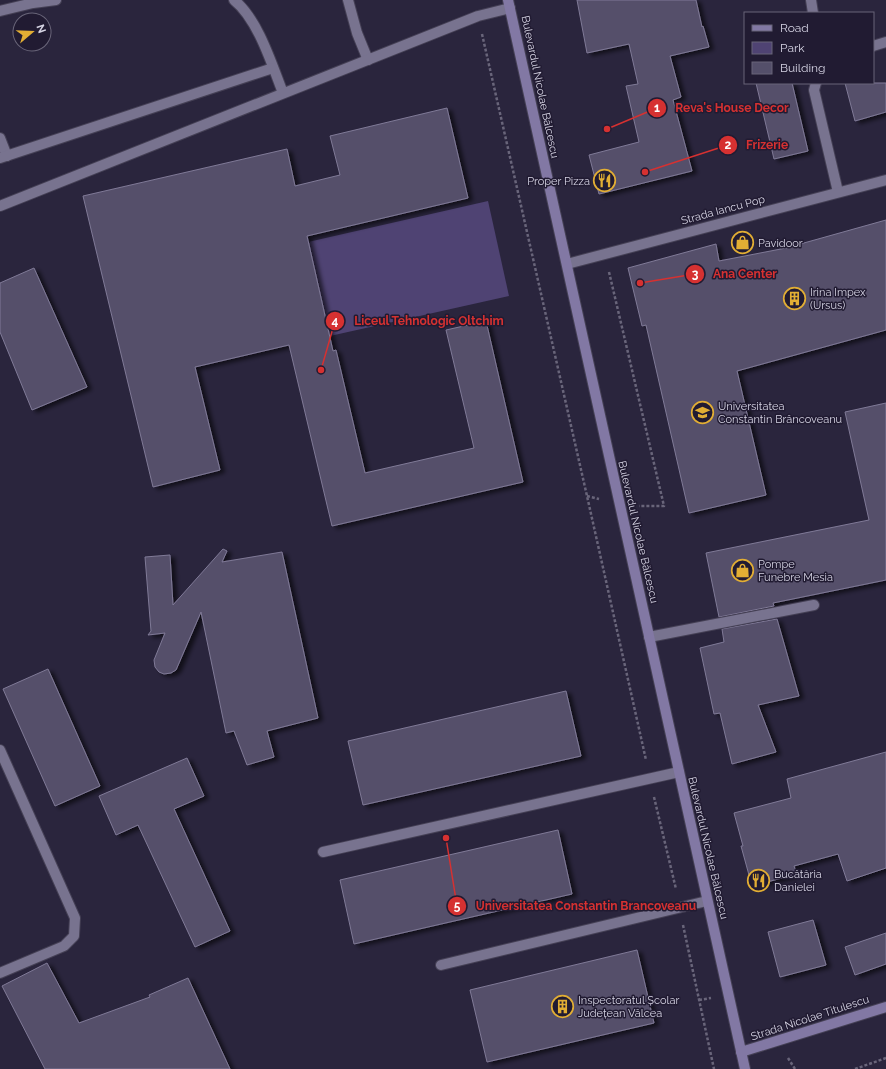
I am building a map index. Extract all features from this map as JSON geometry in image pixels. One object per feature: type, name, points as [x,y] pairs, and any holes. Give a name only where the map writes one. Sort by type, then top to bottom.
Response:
[{"type":"main road","name":"Bulevardul Nicolae Bălcescu","points":[[509,4],[744,1069]]},
{"type":"main road","name":"Strada Nicolae Titulescu","points":[[741,1052],[886,1007]]},
{"type":"street","points":[[0,11],[33,3],[56,0]]},
{"type":"street","points":[[234,0],[240,5],[258,32],[283,93]]},
{"type":"street","points":[[348,0],[357,33],[368,60]]},
{"type":"street","points":[[811,0],[813,12]]},
{"type":"street","points":[[0,206],[509,4]]},
{"type":"street","points":[[874,46],[886,42]]},
{"type":"street","points":[[0,138],[3,157],[273,68]]},
{"type":"street","points":[[816,84],[814,90],[838,192]]},
{"type":"street","name":"Strada Iancu Pop","points":[[567,264],[886,180]]},
{"type":"street","points":[[649,637],[814,605]]},
{"type":"street","points":[[0,750],[75,918],[74,936],[64,946],[0,973]]},
{"type":"street","points":[[323,852],[679,772]]},
{"type":"street","points":[[441,965],[707,901]]},
{"type":"path","points":[[478,16],[680,907],[714,1069]]},
{"type":"path","points":[[587,496],[620,505],[664,506],[605,254]]},
{"type":"path","points":[[855,1069],[886,1058]]},
{"type":"green space","points":[[488,201],[509,296],[330,336],[308,242]]},
{"type":"building","points":[[577,0],[696,0],[702,27],[703,26],[709,47],[670,56],[681,97],[673,100],[692,171],[599,194],[589,155],[639,142],[626,86],[638,84],[629,44],[587,53]]},
{"type":"building","points":[[886,83],[886,112],[855,121],[845,84]]},
{"type":"building","points":[[756,84],[792,84],[808,151],[774,159]]},
{"type":"building","points":[[447,108],[468,198],[307,236],[333,351],[336,350],[365,473],[474,448],[446,330],[486,321],[523,482],[332,526],[289,345],[195,367],[220,470],[153,487],[83,196],[287,149],[295,186],[340,175],[330,136]]},
{"type":"building","points":[[886,220],[886,330],[737,371],[766,495],[689,513],[646,325],[642,326],[628,268],[716,244],[719,261],[786,248]]},
{"type":"building","points":[[34,268],[87,387],[32,410],[0,332],[0,283]]},
{"type":"building","points":[[886,403],[886,580],[773,603],[774,606],[719,617],[706,553],[869,520],[845,412]]},
{"type":"building","points":[[223,549],[227,551],[222,562],[282,552],[318,718],[267,731],[274,757],[247,765],[234,731],[226,733],[201,612],[176,670],[171,673],[164,674],[159,672],[155,667],[154,660],[165,633],[148,635],[151,631],[145,557],[170,555],[173,605]]},
{"type":"building","points":[[777,619],[799,696],[758,705],[776,752],[732,764],[720,713],[714,714],[700,648],[724,642],[722,629]]},
{"type":"building","points":[[48,669],[100,786],[55,806],[3,689]]},
{"type":"building","points":[[566,691],[581,756],[363,805],[348,741]]},
{"type":"building","points":[[886,752],[886,868],[847,881],[838,854],[794,866],[797,874],[752,886],[734,813],[791,798],[787,779]]},
{"type":"building","points":[[187,758],[204,796],[174,809],[230,931],[195,947],[138,825],[116,835],[99,796]]},
{"type":"building","points":[[558,830],[572,894],[354,944],[340,880]]},
{"type":"building","points":[[813,920],[826,965],[780,977],[768,932]]},
{"type":"building","points":[[886,933],[886,964],[855,975],[845,947]]},
{"type":"building","name":"Inspectoratul Școlar Județean Vâlcea","points":[[637,950],[654,1023],[487,1062],[470,990]]},
{"type":"building","points":[[47,963],[79,1023],[150,997],[149,995],[188,978],[230,1069],[45,1069],[2,986]]},
{"type":"place","name":"Reva's House Decor","points":[[607,129]]},
{"type":"place","name":"Frizerie","points":[[645,172]]},
{"type":"place","name":"Proper Pizza","points":[[605,181]]},
{"type":"place","name":"Pavidoor","points":[[742,243]]},
{"type":"place","name":"Ana Center","points":[[640,283]]},
{"type":"place","name":"Irina Impex (Ursus)","points":[[794,298]]},
{"type":"place","name":"Liceul Tehnologic Oltchim","points":[[321,370]]},
{"type":"place","name":"Universitatea Constantin Brâncoveanu","points":[[703,412]]},
{"type":"place","name":"Pompe Funebre Mesia","points":[[743,570]]},
{"type":"place","name":"Universitatea Constantin Brancoveanu","points":[[446,838]]},
{"type":"place","name":"Bucătăria Danielei","points":[[759,880]]},
{"type":"place","name":"Inspectoratul Școlar Județean Vâlcea","points":[[562,1006]]}]
